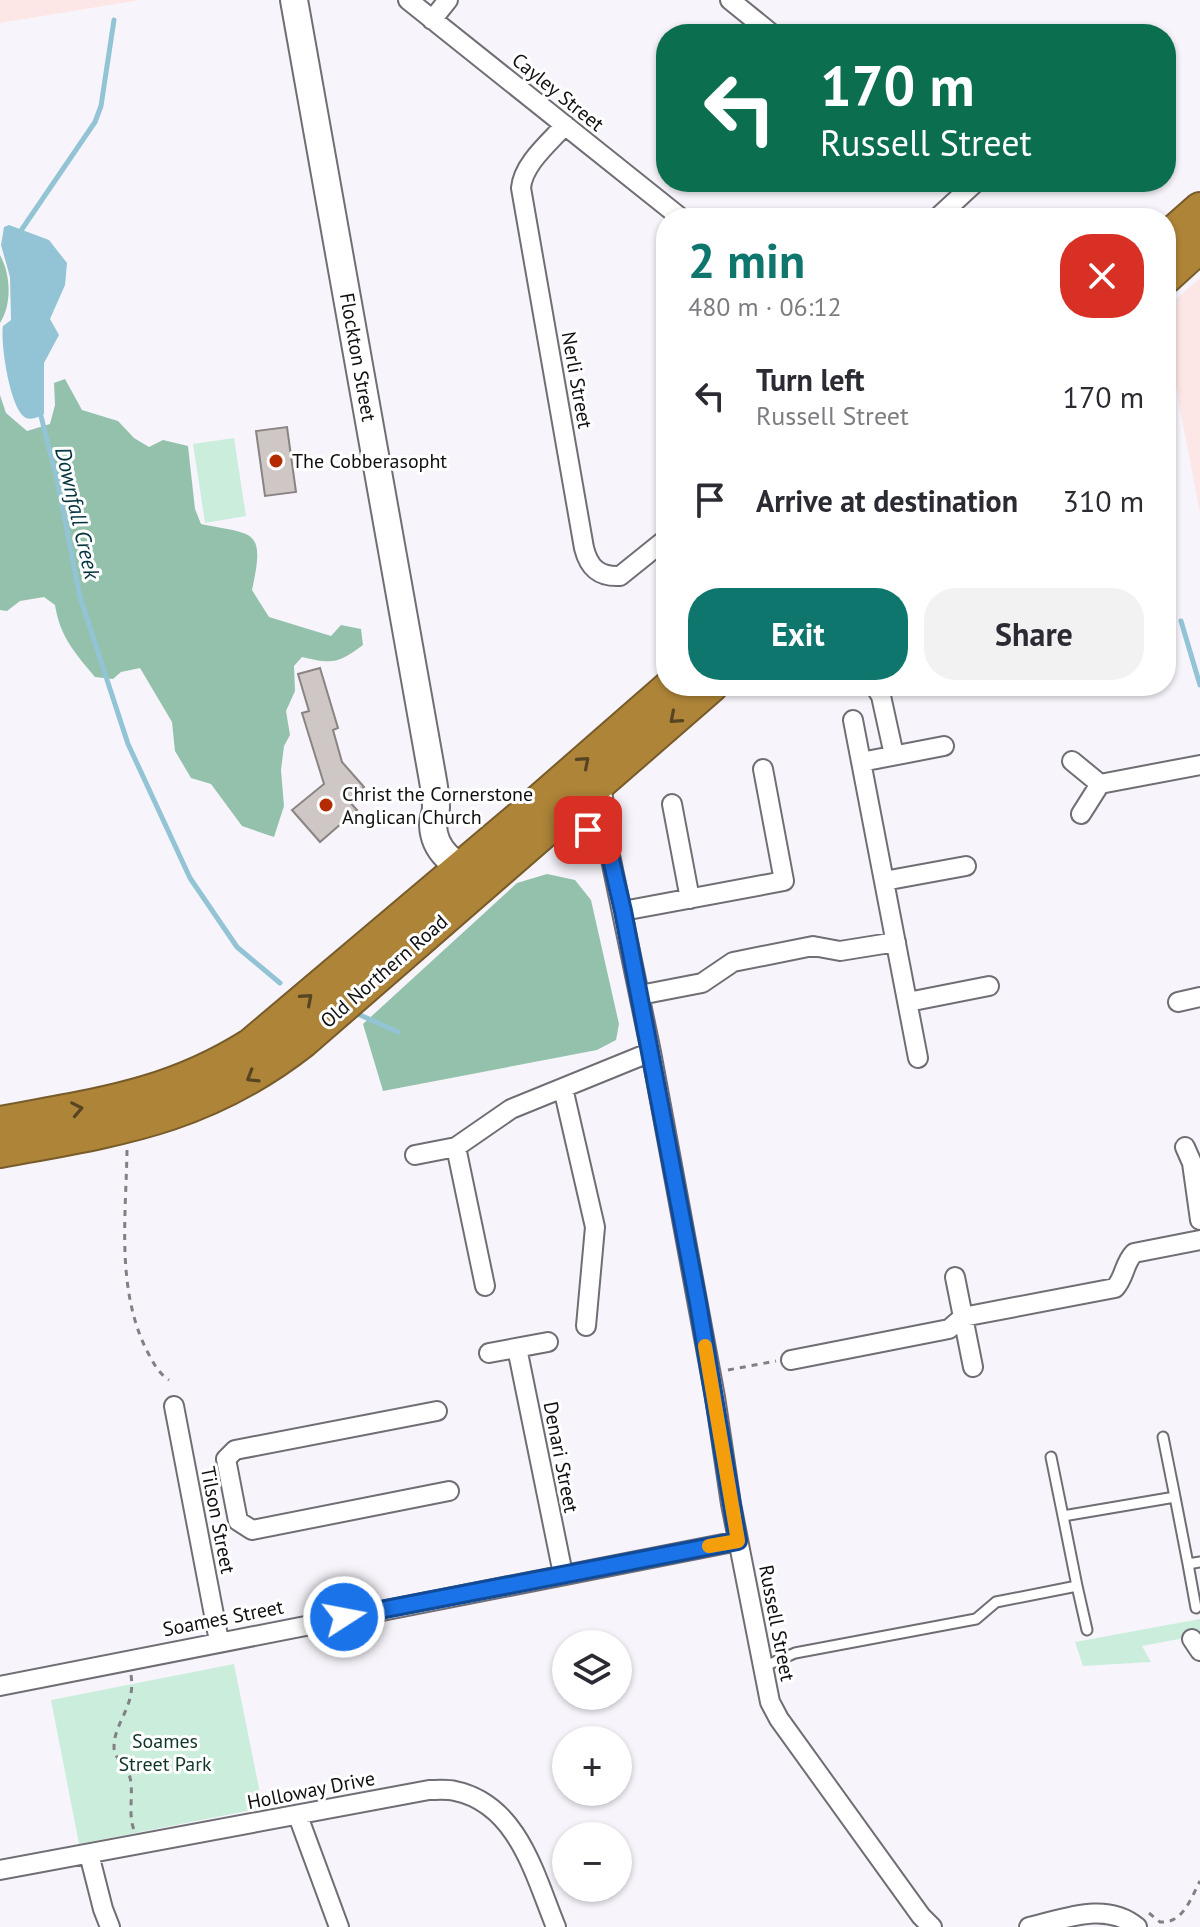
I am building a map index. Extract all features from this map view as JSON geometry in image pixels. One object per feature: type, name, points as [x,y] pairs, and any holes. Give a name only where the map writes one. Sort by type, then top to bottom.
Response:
[{"type":"highway","points":[[1176,230],[1200,209]]},
{"type":"highway","points":[[1176,268],[1200,246]]},
{"type":"highway","name":"Old Northern Road","points":[[0,1151],[139,1124],[190,1108],[236,1087],[303,1041],[482,861],[660,696]]},
{"type":"highway","name":"Old Northern Road","points":[[0,1123],[141,1095],[184,1081],[226,1061],[276,1026],[482,861],[558,820],[700,696]]},
{"type":"street","name":"Flockton Street","points":[[294,0],[437,808],[433,824],[437,844],[449,859],[482,861]]},
{"type":"street","name":"Cayley Street","points":[[408,0],[669,208]]},
{"type":"street","points":[[432,20],[448,0]]},
{"type":"street","points":[[730,0],[754,7],[765,24]]},
{"type":"street","name":"Nerli Street","points":[[565,125],[529,166],[521,188],[584,548],[591,566],[597,572],[620,576],[656,547]]},
{"type":"street","points":[[946,208],[960,192]]},
{"type":"street","points":[[881,696],[894,755]]},
{"type":"street","points":[[853,720],[918,1058]]},
{"type":"street","points":[[861,762],[944,746]]},
{"type":"street","points":[[1072,761],[1100,784]]},
{"type":"street","points":[[1081,814],[1100,784],[1200,765]]},
{"type":"street","points":[[623,911],[784,881],[763,769]]},
{"type":"street","name":"Russell Street","points":[[600,783],[610,832],[610,855],[651,1052],[715,1397],[738,1541],[770,1702],[779,1719],[932,1927]]},
{"type":"street","points":[[672,804],[690,899]]},
{"type":"street","points":[[558,820],[588,830],[610,855]]},
{"type":"street","points":[[884,881],[966,866]]},
{"type":"street","points":[[640,995],[702,983],[733,962],[808,947],[840,951],[896,942]]},
{"type":"street","points":[[908,1002],[989,986]]},
{"type":"street","points":[[1178,1002],[1200,997]]},
{"type":"street","points":[[415,1155],[456,1147],[511,1109],[651,1052]]},
{"type":"street","points":[[563,1088],[595,1227],[586,1326]]},
{"type":"street","points":[[456,1147],[485,1286]]},
{"type":"street","points":[[1185,1147],[1198,1192],[1200,1220]]},
{"type":"street","points":[[791,1360],[949,1329],[963,1317],[1115,1288],[1122,1280],[1127,1260],[1134,1253],[1200,1240]]},
{"type":"street","points":[[955,1277],[973,1367]]},
{"type":"street","points":[[489,1353],[548,1342]]},
{"type":"street","name":"Denari Street","points":[[517,1348],[563,1574]]},
{"type":"street","name":"Tilson Street","points":[[174,1406],[219,1641]]},
{"type":"street","points":[[437,1411],[235,1450],[226,1459],[238,1521],[252,1530],[449,1491]]},
{"type":"street","name":"Soames Street","points":[[0,1686],[738,1541]]},
{"type":"street","name":"Holloway Drive","points":[[0,1870],[429,1790],[455,1791],[491,1807],[506,1821],[518,1838],[556,1927]]},
{"type":"street","points":[[298,1816],[339,1927]]},
{"type":"street","points":[[89,1854],[110,1927]]},
{"type":"street","points":[[1029,1927],[1102,1913],[1143,1920]]},
{"type":"lane","points":[[1163,1437],[1196,1608]]},
{"type":"lane","points":[[1051,1457],[1087,1630]]},
{"type":"lane","points":[[1063,1516],[1175,1497]]},
{"type":"lane","points":[[1188,1564],[1200,1562]]},
{"type":"lane","points":[[763,1667],[795,1653],[976,1619],[996,1602],[1077,1586]]},
{"type":"path","points":[[127,1142],[125,1248],[128,1302],[149,1355],[161,1375],[169,1380]]},
{"type":"path","points":[[725,1370],[791,1360]]},
{"type":"path","points":[[131,1675],[133,1692],[114,1745],[116,1757],[131,1778],[129,1817],[139,1844]]},
{"type":"path","points":[[1143,1920],[1164,1923],[1177,1918],[1200,1881]]},
{"type":"shaded area","points":[[0,0],[140,0],[0,23]]},
{"type":"shaded area","points":[[1200,278],[1200,514],[1176,387],[1176,299]]},
{"type":"green space","points":[[0,255],[9,289],[7,307],[0,323]]},
{"type":"green space","points":[[65,379],[82,410],[118,421],[134,438],[149,447],[163,440],[188,446],[195,509],[201,524],[244,533],[256,544],[252,590],[269,617],[331,636],[341,625],[361,629],[363,645],[347,656],[334,661],[302,657],[294,666],[295,691],[286,711],[290,735],[284,746],[281,770],[284,806],[274,837],[242,826],[211,784],[191,778],[175,751],[172,722],[140,668],[121,672],[113,679],[95,677],[65,636],[55,605],[44,597],[20,601],[7,611],[0,610],[0,395],[6,413],[27,431],[50,424],[55,405],[54,383]]},
{"type":"green space","points":[[234,438],[246,516],[205,523],[193,444]]},
{"type":"green space","points":[[547,874],[575,880],[591,900],[619,1024],[616,1040],[597,1050],[383,1091],[363,1024],[517,883]]},
{"type":"green space","points":[[1200,1619],[1200,1635],[1142,1646],[1151,1662],[1083,1666],[1075,1642]]},
{"type":"green space","name":"Soames Street Park","points":[[234,1664],[263,1808],[79,1844],[51,1700]]},
{"type":"water","points":[[9,225],[49,240],[67,263],[65,285],[50,319],[59,335],[44,363],[44,414],[33,418],[26,418],[20,413],[15,403],[5,360],[2,334],[3,326],[11,320],[10,277],[1,245],[4,227]]},
{"type":"building","name":"The Cobberasopht","points":[[287,427],[296,492],[265,496],[256,431]]},
{"type":"building","points":[[320,668],[338,728],[333,730],[342,762],[364,787],[348,800],[357,810],[320,842],[292,810],[324,784],[302,713],[309,711],[298,674]]},
{"type":"waterway","name":"Downfall Creek","points":[[20,236],[95,122],[101,106],[114,20]]},
{"type":"waterway","name":"Downfall Creek","points":[[40,412],[80,597],[128,744],[190,878],[237,947],[280,983]]},
{"type":"waterway","points":[[1181,621],[1200,685]]},
{"type":"waterway","points":[[360,1015],[398,1032]]},
{"type":"slow traffic","points":[[705,1346],[738,1541],[709,1546]]},
{"type":"place","name":"The Cobberasopht","points":[[276,461]]},
{"type":"place","name":"Christ the Cornerstone Anglican Church","points":[[326,805]]},
{"type":"route","points":[[344,1617],[738,1541],[698,1303],[623,911],[610,855],[588,830]]}]
